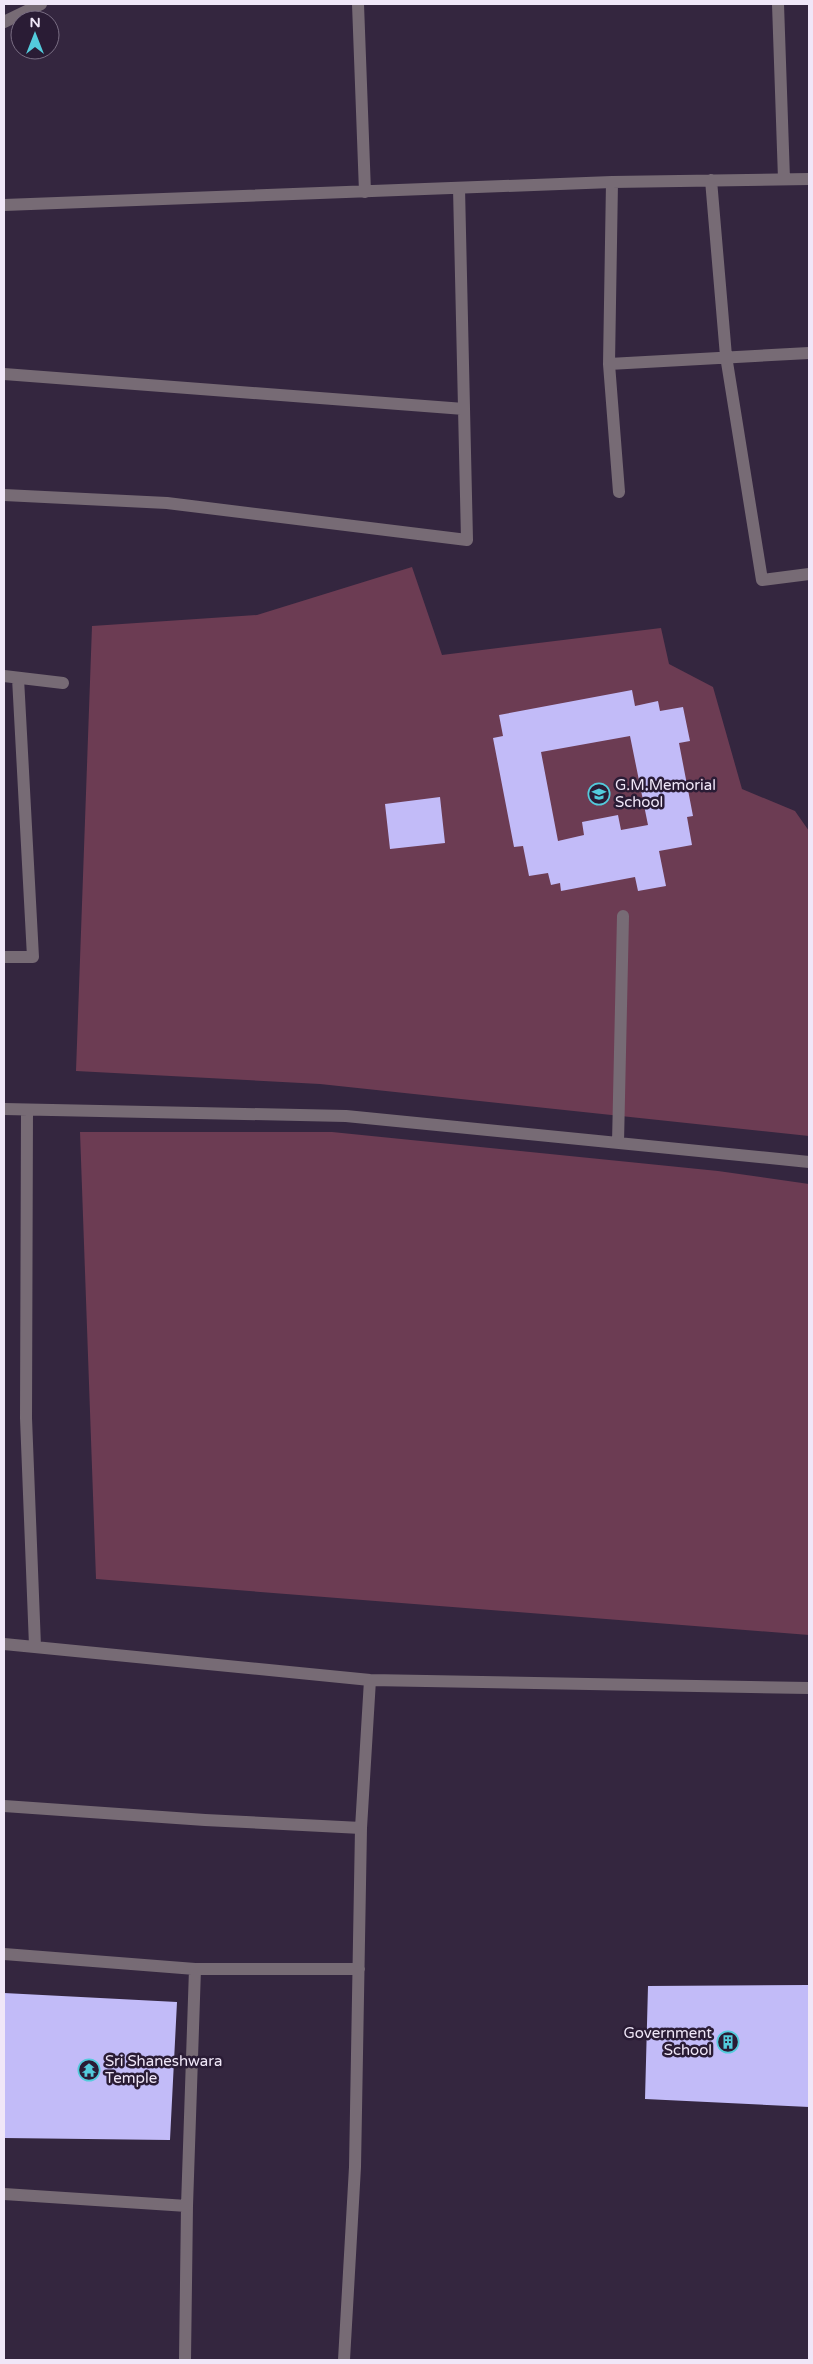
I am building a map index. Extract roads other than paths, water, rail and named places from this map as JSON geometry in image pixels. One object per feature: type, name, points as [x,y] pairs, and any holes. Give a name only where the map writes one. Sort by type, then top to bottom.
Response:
[{"type":"street","points":[[4,22],[41,4]]},
{"type":"street","points":[[358,4],[365,192]]},
{"type":"street","points":[[778,4],[784,179]]},
{"type":"street","points":[[4,205],[612,182],[809,179]]},
{"type":"street","points":[[711,180],[726,356],[762,580],[809,574]]},
{"type":"street","points":[[612,182],[609,364],[619,492]]},
{"type":"street","points":[[4,495],[167,503],[466,540],[459,188]]},
{"type":"street","points":[[609,364],[726,356],[809,353]]},
{"type":"street","points":[[4,374],[464,409]]},
{"type":"street","points":[[4,676],[62,682]]},
{"type":"street","points":[[4,957],[33,957],[18,678]]},
{"type":"street","points":[[618,1143],[623,916]]},
{"type":"street","points":[[4,1109],[346,1116],[809,1162]]},
{"type":"street","points":[[27,1110],[26,1418],[35,1646]]},
{"type":"street","points":[[4,1644],[370,1680],[809,1688]]},
{"type":"street","points":[[344,2360],[355,2167],[361,1828],[370,1680]]},
{"type":"street","points":[[4,1806],[205,1820],[361,1828]]},
{"type":"street","points":[[4,1954],[195,1969],[359,1969]]},
{"type":"street","points":[[185,2360],[187,2206],[195,1969]]},
{"type":"street","points":[[4,2194],[187,2206]]},
{"type":"place","name":"G.M.Memorial School","points":[[599,794]]},
{"type":"place","name":"Government School","points":[[728,2042]]},
{"type":"place","name":"Sri Shaneshwara Temple","points":[[89,2070]]}]
